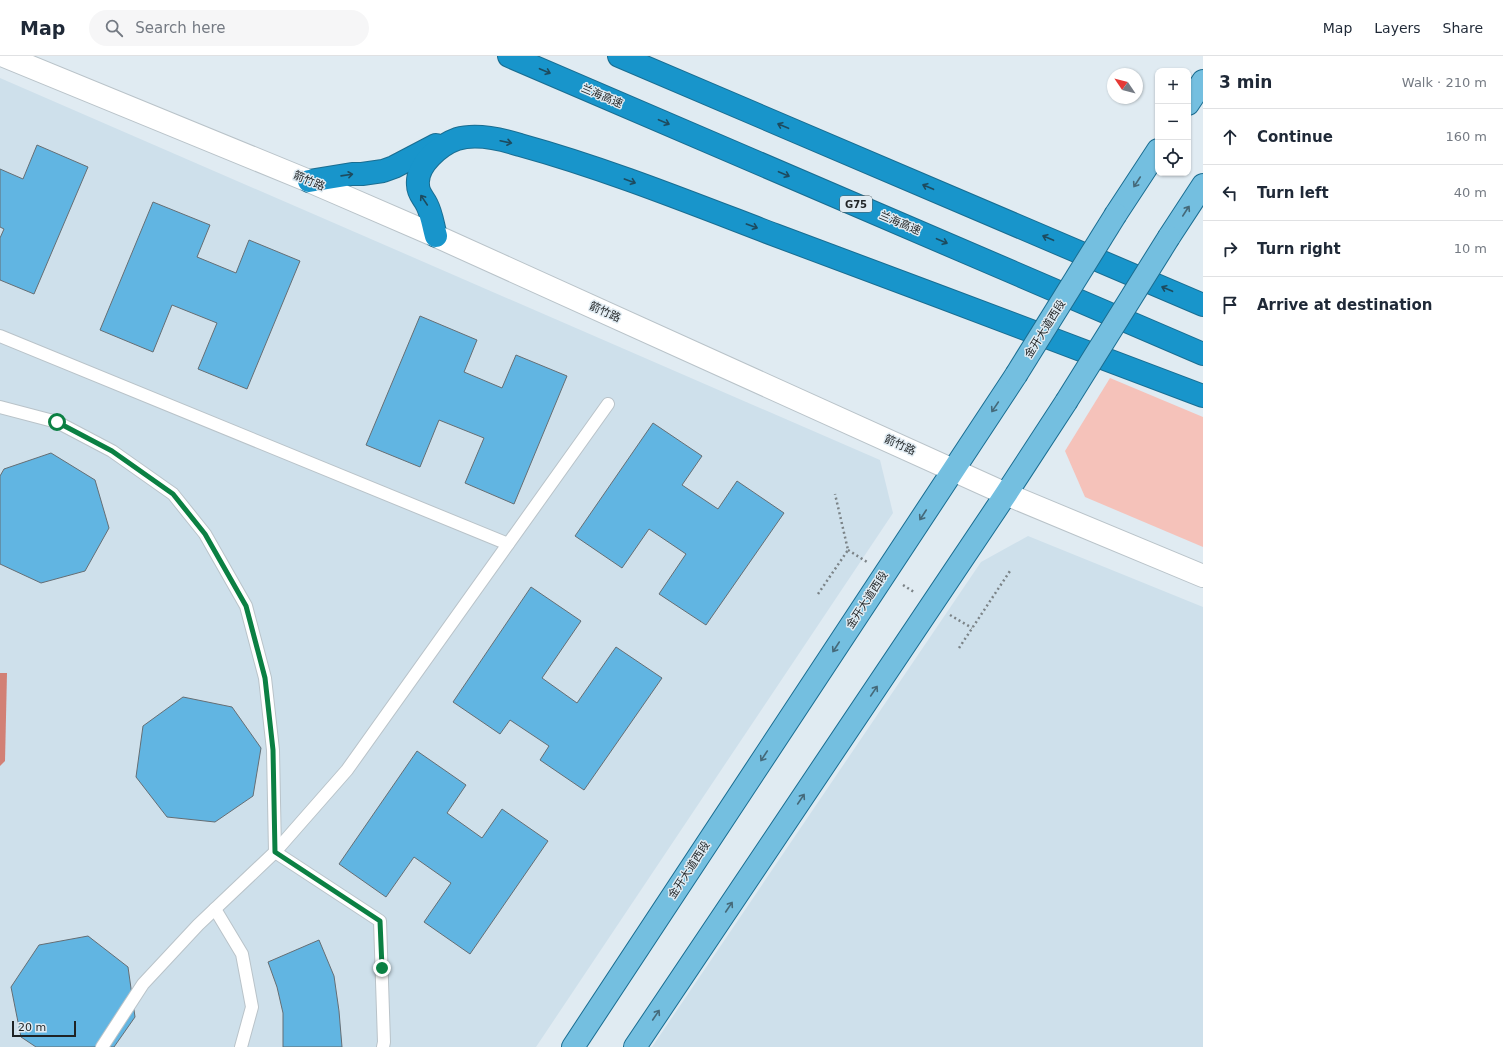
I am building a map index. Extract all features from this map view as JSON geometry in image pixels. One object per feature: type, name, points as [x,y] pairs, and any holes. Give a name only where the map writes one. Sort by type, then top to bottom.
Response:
[{"type":"highway","name":"兰海高速","points":[[509,56],[1203,354]]},
{"type":"highway","points":[[619,56],[1203,305]]},
{"type":"highway","points":[[309,181],[383,171],[444,142],[463,138],[482,137],[518,144],[619,177],[933,293],[1203,396]]},
{"type":"highway","points":[[436,236],[427,204],[419,192],[418,178],[424,165],[441,148],[455,140],[463,138]]},
{"type":"main road","points":[[1191,99],[1203,81]]},
{"type":"main road","name":"金开大道西段","points":[[573,1047],[1016,375],[1116,214],[1155,155]]},
{"type":"main road","points":[[635,1047],[1006,494],[1203,185]]},
{"type":"street","name":"箭竹路","points":[[4,56],[309,181],[436,236],[1006,494],[1203,576]]},
{"type":"lane","points":[[0,336],[508,544]]},
{"type":"lane","points":[[102,1047],[144,984],[198,925],[275,852],[347,770],[608,404]]},
{"type":"lane","points":[[0,407],[57,422],[112,451],[173,494],[205,534],[246,606],[265,678],[273,750],[275,852]]},
{"type":"lane","points":[[275,852],[380,921],[383,1047]]},
{"type":"lane","points":[[215,909],[242,954],[252,1007],[241,1047]]},
{"type":"path","points":[[834,494],[848,550],[868,563]]},
{"type":"path","points":[[818,594],[848,550]]},
{"type":"path","points":[[959,648],[1010,571]]},
{"type":"path","points":[[901,583],[920,596]]},
{"type":"path","points":[[946,612],[972,628]]},
{"type":"shaded area","points":[[0,78],[880,460],[893,513],[536,1047],[0,1047]]},
{"type":"shaded area","points":[[1110,378],[1203,417],[1203,547],[1085,497],[1065,451]]},
{"type":"shaded area","points":[[1028,536],[1203,607],[1203,1047],[652,1047],[981,562]]},
{"type":"shaded area","points":[[0,673],[7,673],[5,761],[0,766]]},
{"type":"building","points":[[37,145],[88,167],[34,294],[0,280],[0,238],[4,229],[0,227],[0,169],[23,179]]},
{"type":"building","points":[[153,202],[210,225],[197,257],[236,273],[249,240],[300,261],[247,389],[198,369],[217,323],[172,305],[153,352],[100,330]]},
{"type":"building","points":[[420,316],[477,340],[464,372],[502,388],[516,355],[567,376],[514,504],[465,483],[484,438],[439,420],[420,467],[366,445]]},
{"type":"building","points":[[653,423],[702,456],[682,485],[718,509],[737,481],[784,513],[706,625],[659,594],[686,554],[649,529],[622,568],[575,536]]},
{"type":"building","points":[[51,453],[95,480],[109,528],[85,571],[41,583],[0,564],[0,476],[4,469]]},
{"type":"building","points":[[531,587],[581,621],[542,678],[577,703],[616,647],[662,678],[584,790],[540,760],[549,746],[510,720],[500,734],[453,702]]},
{"type":"building","points":[[183,697],[232,707],[261,748],[253,796],[215,822],[167,817],[136,777],[143,726]]},
{"type":"building","points":[[417,751],[466,785],[447,813],[482,838],[502,809],[548,841],[470,954],[424,922],[451,883],[414,857],[386,897],[339,864]]},
{"type":"building","points":[[88,936],[128,967],[135,1017],[114,1047],[36,1047],[21,1037],[11,987],[39,945]]},
{"type":"building","points":[[319,940],[334,976],[342,1047],[283,1047],[283,1013],[277,987],[268,962]]},
{"type":"route","points":[[57,422],[112,451],[173,494],[205,534],[246,606],[265,678],[273,750],[275,852],[380,921],[382,968]]}]
